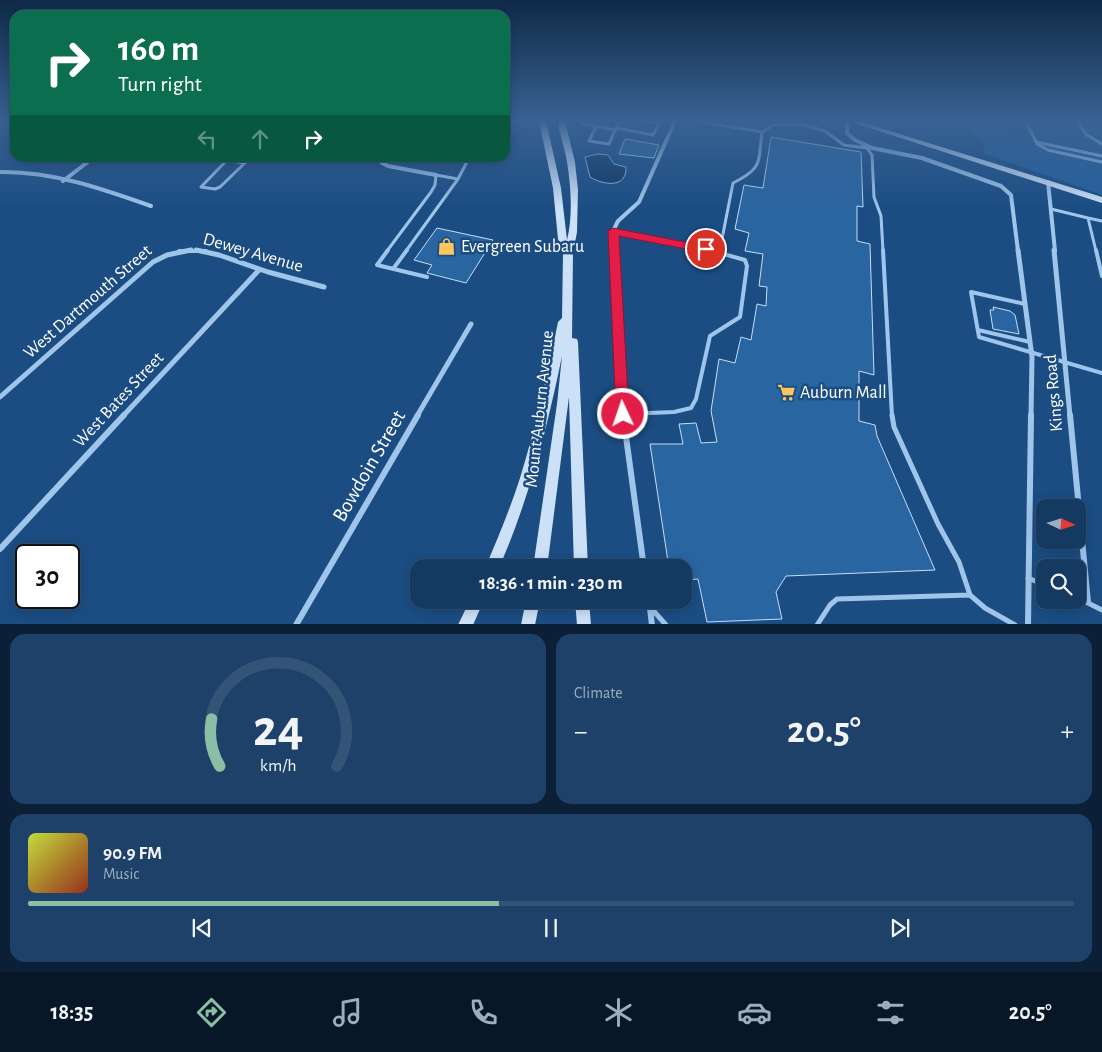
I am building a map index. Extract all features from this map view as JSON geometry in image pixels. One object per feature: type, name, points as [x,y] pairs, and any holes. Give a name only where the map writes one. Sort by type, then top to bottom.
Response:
[{"type":"main road","name":"Mount Auburn Avenue","points":[[549,150],[557,188],[562,239],[568,253]]},
{"type":"main road","name":"Mount Auburn Avenue","points":[[541,559],[563,404],[568,253],[574,232],[574,190],[568,150]]},
{"type":"main road","points":[[948,150],[1015,171]]},
{"type":"main road","points":[[956,150],[1102,200]]},
{"type":"main road","points":[[496,559],[522,491],[538,438],[568,294]]},
{"type":"main road","points":[[568,294],[575,368],[575,452],[580,559]]},
{"type":"main road","points":[[465,624],[472,609]]},
{"type":"main road","points":[[528,624],[531,609]]},
{"type":"main road","points":[[583,609],[584,624]]},
{"type":"street","points":[[643,559],[623,414],[613,231],[618,221],[639,202],[662,150]]},
{"type":"street","points":[[878,150],[921,158],[1008,191],[1011,195],[1031,351],[1028,624]]},
{"type":"street","points":[[63,181],[89,162]]},
{"type":"street","points":[[382,162],[388,166],[436,175]]},
{"type":"street","points":[[0,172],[20,172],[63,181],[151,206]]},
{"type":"street","name":"Kings Road","points":[[1048,182],[1067,362],[1088,602]]},
{"type":"street","name":"Dewey Avenue","points":[[174,251],[193,249],[214,253],[259,270],[324,287]]},
{"type":"street","name":"West Dartmouth Street","points":[[0,396],[153,262],[174,251]]},
{"type":"street","name":"West Bates Street","points":[[0,549],[259,270]]},
{"type":"street","name":"Bowdoin Street","points":[[296,624],[471,324]]},
{"type":"street","points":[[650,609],[652,624]]},
{"type":"lane","points":[[724,253],[721,244],[733,183],[752,173],[758,162],[760,150]]},
{"type":"lane","points":[[869,150],[872,155],[874,197],[881,216],[891,408],[894,427],[938,524],[959,562],[970,595],[984,608],[1015,624]]},
{"type":"lane","points":[[1049,150],[1102,162]]},
{"type":"lane","points":[[1074,150],[1102,156]]},
{"type":"lane","points":[[225,162],[201,187],[215,189],[220,187],[245,163]]},
{"type":"lane","points":[[241,162],[245,163]]},
{"type":"lane","points":[[392,269],[458,179],[467,162]]},
{"type":"lane","points":[[428,277],[377,265],[435,185],[436,175],[458,179]]},
{"type":"lane","points":[[1051,209],[1102,221]]},
{"type":"lane","points":[[1088,218],[1102,276]]},
{"type":"lane","points":[[613,231],[724,253],[744,260],[747,266],[740,317],[731,324],[716,328],[710,336],[696,399],[691,408],[674,412],[623,414]]},
{"type":"lane","points":[[1025,304],[971,292],[979,337],[1102,373]]},
{"type":"lane","points":[[978,330],[1030,342]]},
{"type":"lane","points":[[1028,578],[1036,581]]},
{"type":"lane","points":[[817,624],[830,605],[837,599],[970,595]]},
{"type":"lane","points":[[1088,602],[1102,610]]},
{"type":"lane","points":[[654,609],[666,624]]},
{"type":"shaded area","points":[[984,150],[1102,150],[1102,195],[983,153]]},
{"type":"shaded area","points":[[598,154],[608,155],[614,164],[626,167],[623,179],[618,182],[607,183],[590,177],[585,157]]},
{"type":"building","points":[[621,150],[657,150],[654,158],[619,154]]},
{"type":"building","name":"Auburn Mall","points":[[769,150],[850,150],[861,152],[863,207],[857,206],[857,241],[870,244],[874,375],[859,371],[859,421],[875,425],[877,436],[935,570],[786,576],[776,592],[782,619],[707,622],[698,579],[692,579],[692,559],[668,559],[650,444],[683,444],[679,424],[696,423],[701,443],[717,442],[711,411],[719,359],[735,363],[741,337],[751,340],[757,304],[766,306],[767,287],[759,286],[763,254],[745,251],[749,233],[735,229],[744,185],[763,188]]},
{"type":"building","points":[[437,228],[493,240],[466,283],[427,273],[432,265],[414,260]]},
{"type":"building","points":[[993,307],[1010,311],[1015,315],[1019,334],[993,329],[990,310],[994,310]]},
{"type":"place","name":"Evergreen Subaru","points":[[447,247]]},
{"type":"place","name":"Auburn Mall","points":[[786,393]]},
{"type":"route","points":[[623,414],[613,231],[706,249]]}]
